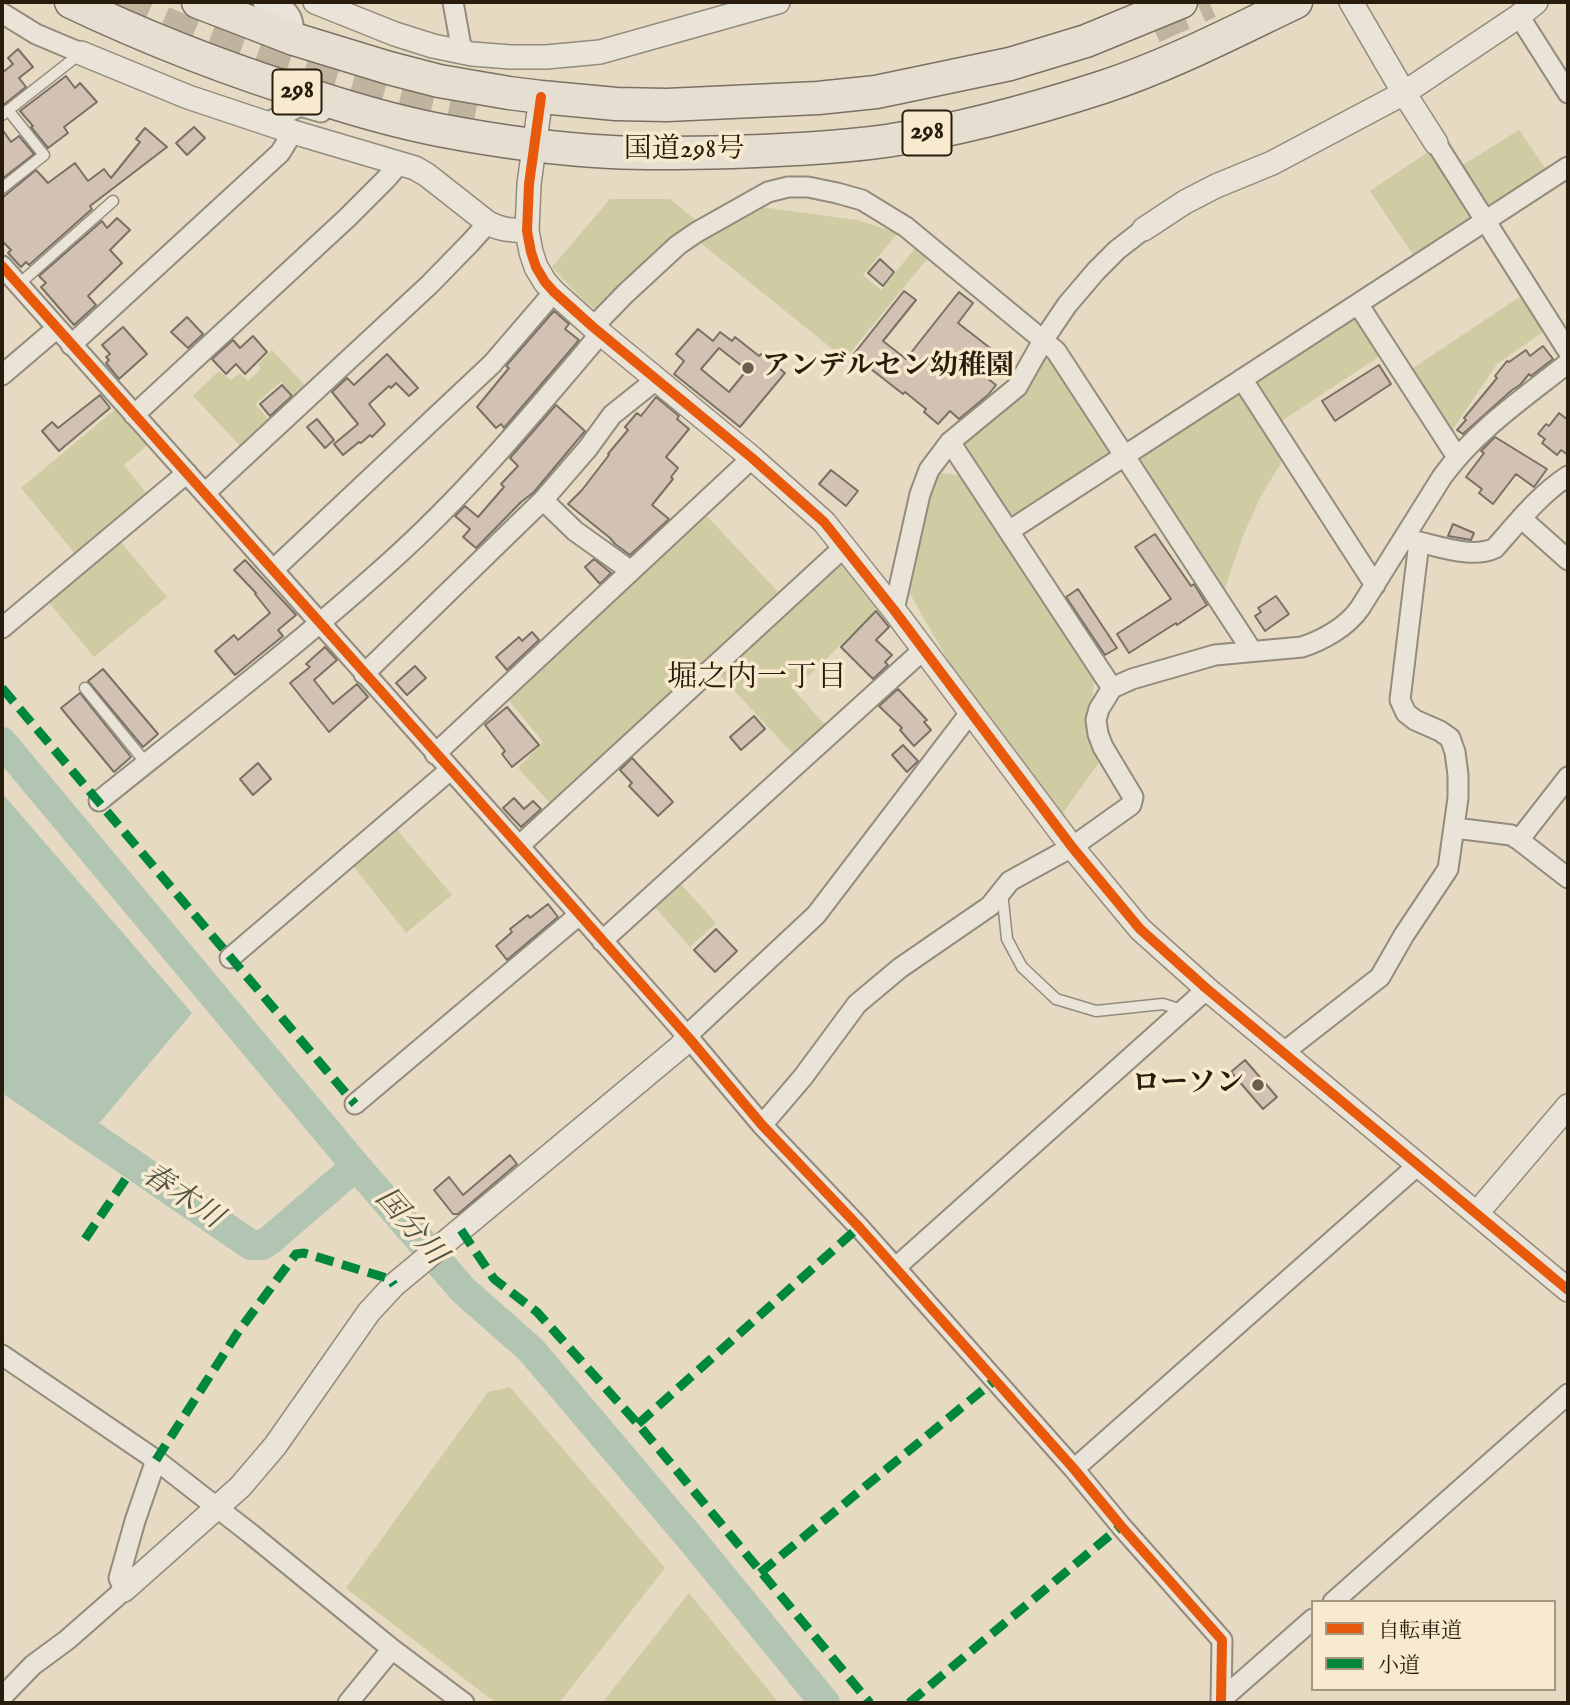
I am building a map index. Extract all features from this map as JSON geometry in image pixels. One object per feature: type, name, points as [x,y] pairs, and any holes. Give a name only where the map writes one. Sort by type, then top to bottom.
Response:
[{"type":"highway","name":"国道298号","points":[[72,2],[144,36],[239,73],[413,124],[535,145],[610,152],[662,153],[825,148],[887,140],[1026,110],[1107,85],[1192,51],[1296,2]]},
{"type":"highway","name":"国道298号","points":[[198,2],[294,39],[389,68],[509,93],[616,104],[818,98],[876,92],[1010,64],[1086,40],[1181,2]]},
{"type":"street","points":[[263,2],[279,6],[289,14],[294,22],[294,39]]},
{"type":"street","points":[[315,2],[433,46],[511,57],[600,52],[778,2]]},
{"type":"street","points":[[453,2],[462,52]]},
{"type":"street","points":[[1351,2],[1404,93],[1568,351]]},
{"type":"street","points":[[894,610],[920,494],[929,470],[950,442],[1017,387],[1067,305],[1117,250],[1144,229],[1185,202],[1272,163],[1404,93],[1527,9],[1568,93]]},
{"type":"street","points":[[2,13],[36,34],[188,97],[293,132],[400,163],[427,175],[488,223],[508,230],[527,231]]},
{"type":"street","points":[[541,97],[529,184],[527,231],[531,253],[545,282],[597,330],[752,458],[824,522],[894,610],[1072,847],[1140,929],[1207,989],[1568,1290]]},
{"type":"street","points":[[267,123],[300,106],[391,130],[413,124]]},
{"type":"street","points":[[71,345],[280,153],[293,132]]},
{"type":"street","points":[[134,415],[346,218],[400,163]]},
{"type":"street","points":[[1010,531],[1568,167]]},
{"type":"street","points":[[99,801],[392,560],[474,480],[597,330],[661,260],[697,232],[768,192],[788,187],[808,187],[837,193],[862,200],[886,214],[906,227],[1056,351],[1252,651]]},
{"type":"street","points":[[205,493],[429,285],[488,223]]},
{"type":"street","points":[[2,267],[519,846],[762,1125],[859,1227],[1222,1640],[1221,1702]]},
{"type":"street","points":[[273,570],[492,364],[554,292]]},
{"type":"street","points":[[1358,304],[1457,457]]},
{"type":"street","points":[[2,375],[57,329]]},
{"type":"street","points":[[762,1125],[803,1077],[857,1004],[900,968],[990,906],[1010,881],[1072,847],[1131,805],[1133,797],[1098,734],[1096,720],[1099,709],[1112,688],[1132,678],[1215,655],[1292,649],[1314,643],[1348,622],[1411,541],[1442,477],[1457,457],[1480,434],[1568,363]]},
{"type":"street","points":[[364,674],[542,500],[588,448],[612,415],[657,379]]},
{"type":"street","points":[[1242,379],[1375,584]]},
{"type":"street","points":[[950,442],[1112,688]]},
{"type":"street","points":[[435,754],[752,458]]},
{"type":"street","points":[[2,628],[187,472]]},
{"type":"street","points":[[1411,541],[1471,553],[1488,552],[1495,548],[1535,502],[1568,476]]},
{"type":"street","points":[[542,500],[575,531],[631,571]]},
{"type":"street","points":[[1521,518],[1568,560]]},
{"type":"street","points":[[1283,1052],[1380,977],[1448,869],[1458,798],[1455,752],[1450,738],[1415,720],[1406,713],[1400,700],[1411,541]]},
{"type":"street","points":[[519,846],[844,547]]},
{"type":"street","points":[[602,941],[923,650]]},
{"type":"street","points":[[2,1697],[33,1665],[67,1640],[240,1488],[275,1446],[369,1312],[405,1275],[680,1047],[695,1028],[816,915],[970,713]]},
{"type":"street","points":[[230,958],[450,770]]},
{"type":"street","points":[[1519,839],[1568,777]]},
{"type":"street","points":[[1455,828],[1511,835],[1568,878]]},
{"type":"street","points":[[355,1104],[579,915]]},
{"type":"street","points":[[895,1268],[1207,989]]},
{"type":"street","points":[[1477,1213],[1568,1106]]},
{"type":"street","points":[[1074,1469],[1418,1166]]},
{"type":"street","points":[[2,1355],[156,1460],[391,1649],[464,1703]]},
{"type":"street","points":[[1335,1600],[1568,1394]]},
{"type":"street","points":[[124,1590],[119,1578],[156,1460]]},
{"type":"street","points":[[1221,1702],[1311,1621]]},
{"type":"street","points":[[348,1703],[391,1649]]},
{"type":"lane","points":[[2,188],[44,155],[5,113],[80,53]]},
{"type":"lane","points":[[18,285],[113,201]]},
{"type":"lane","points":[[85,688],[146,763]]},
{"type":"lane","points":[[1002,892],[1007,939],[1022,967],[1056,999],[1096,1011],[1163,1004],[1183,1010]]},
{"type":"shaded area","points":[[1519,130],[1548,172],[1493,207],[1487,206],[1461,166]]},
{"type":"shaded area","points":[[1431,150],[1475,215],[1473,222],[1416,259],[1370,191]]},
{"type":"shaded area","points":[[610,199],[670,199],[699,223],[599,313],[552,267]]},
{"type":"shaded area","points":[[761,207],[857,220],[898,233],[863,275],[881,290],[916,247],[928,258],[845,359],[698,241]]},
{"type":"shaded area","points":[[1524,294],[1547,329],[1497,364],[1449,435],[1410,370]]},
{"type":"shaded area","points":[[1352,316],[1357,317],[1383,354],[1280,422],[1256,387],[1255,381]]},
{"type":"shaded area","points":[[272,350],[312,393],[300,403],[281,382],[255,404],[275,426],[246,452],[193,396],[219,371],[231,380],[240,373],[248,381],[261,369],[258,364]]},
{"type":"shaded area","points":[[1048,355],[1115,451],[1018,518],[1011,518],[963,448],[965,440],[1044,356]]},
{"type":"shaded area","points":[[1239,390],[1284,458],[1260,498],[1243,536],[1224,591],[1137,460],[1139,453]]},
{"type":"shaded area","points":[[118,407],[149,444],[124,465],[149,496],[77,556],[21,488]]},
{"type":"shaded area","points":[[940,473],[964,476],[1095,675],[1089,730],[1102,758],[1061,816],[958,678],[909,592],[929,498]]},
{"type":"shaded area","points":[[705,514],[781,595],[552,805],[518,768],[543,742],[507,698]]},
{"type":"shaded area","points":[[119,540],[167,597],[94,657],[47,600]]},
{"type":"shaded area","points":[[844,562],[879,608],[794,690],[825,725],[793,754],[718,673],[835,563]]},
{"type":"shaded area","points":[[2,793],[192,1013],[96,1127],[2,1063]]},
{"type":"shaded area","points":[[394,826],[452,895],[406,933],[351,863]]},
{"type":"shaded area","points":[[678,881],[716,923],[690,947],[653,905]]},
{"type":"shaded area","points":[[510,1387],[665,1568],[559,1703],[496,1703],[346,1588],[488,1392]]},
{"type":"shaded area","points":[[689,1593],[779,1703],[602,1703]]},
{"type":"building","points":[[18,49],[33,67],[19,78],[26,87],[2,106],[2,73],[13,64],[8,58]]},
{"type":"building","points":[[66,76],[75,88],[80,83],[97,102],[64,127],[68,133],[48,148],[20,111]]},
{"type":"building","points":[[194,127],[205,138],[187,155],[176,143]]},
{"type":"building","points":[[145,128],[167,147],[90,206],[92,209],[29,265],[26,262],[21,267],[8,253],[11,250],[2,241],[2,198],[36,170],[48,183],[75,163],[88,181],[104,169],[111,178],[140,142],[136,139]]},
{"type":"building","points":[[2,129],[11,142],[19,136],[34,154],[2,179]]},
{"type":"building","points":[[117,218],[130,230],[110,250],[122,263],[88,296],[96,305],[74,325],[41,287],[46,283],[39,276],[102,221],[107,228]]},
{"type":"building","points":[[880,259],[894,272],[883,286],[868,273]]},
{"type":"building","points":[[904,291],[916,300],[883,341],[906,359],[959,292],[973,303],[958,323],[990,348],[974,368],[996,385],[959,419],[950,411],[938,424],[924,412],[926,409],[853,355]]},
{"type":"building","points":[[554,311],[569,324],[565,329],[579,340],[504,428],[501,424],[496,428],[477,407],[509,368],[506,366]]},
{"type":"building","points":[[187,317],[203,334],[188,348],[171,332]]},
{"type":"building","points":[[123,327],[147,354],[119,379],[106,363],[109,360],[106,357],[110,354],[102,345]]},
{"type":"building","points":[[698,329],[713,341],[720,332],[732,341],[735,337],[785,373],[740,427],[674,374],[684,361],[676,354]],"holes":[[[719,348],[747,370],[729,392],[701,369]]]},
{"type":"building","points":[[253,336],[267,352],[245,374],[236,364],[226,374],[212,359],[233,340],[240,348]]},
{"type":"building","points":[[1543,346],[1553,359],[1531,376],[1529,374],[1463,434],[1457,430],[1507,361],[1526,350],[1530,356]]},
{"type":"building","points":[[387,354],[418,388],[409,396],[396,383],[391,388],[389,386],[369,404],[385,424],[372,437],[370,435],[343,455],[334,444],[358,424],[332,392],[347,378],[354,385]]},
{"type":"building","points":[[1379,365],[1391,384],[1335,421],[1322,401]]},
{"type":"building","points":[[282,385],[292,396],[270,416],[260,404]]},
{"type":"building","points":[[100,395],[110,408],[59,451],[42,431],[52,422],[58,428]]},
{"type":"building","points":[[656,397],[679,416],[677,419],[689,429],[666,457],[678,468],[671,477],[673,479],[652,505],[669,519],[630,555],[568,504],[628,430],[625,427],[637,413],[641,416]]},
{"type":"building","points":[[556,405],[585,431],[534,492],[476,548],[463,537],[470,529],[455,516],[465,506],[478,517],[504,487],[501,484],[518,466],[510,458]]},
{"type":"building","points":[[1559,413],[1568,420],[1568,455],[1561,450],[1557,455],[1542,443],[1545,439],[1538,434],[1546,424],[1549,426]]},
{"type":"building","points":[[317,419],[334,440],[325,448],[307,427]]},
{"type":"building","points":[[1495,437],[1547,469],[1534,487],[1516,474],[1493,504],[1479,493],[1482,489],[1466,477],[1484,453],[1481,451]]},
{"type":"building","points":[[831,470],[858,491],[846,506],[819,484]]},
{"type":"building","points":[[1453,524],[1474,533],[1471,540],[1448,536]]},
{"type":"building","points":[[1155,534],[1207,605],[1129,653],[1117,634],[1171,599],[1135,547]]},
{"type":"building","points":[[594,559],[611,573],[600,584],[585,567]]},
{"type":"building","points":[[245,560],[296,615],[278,630],[283,636],[235,675],[215,651],[234,635],[238,640],[270,613],[256,593],[234,570]]},
{"type":"building","points":[[1078,589],[1117,648],[1105,655],[1066,597]]},
{"type":"building","points":[[1276,596],[1289,614],[1265,631],[1255,616],[1261,612],[1258,608]]},
{"type":"building","points":[[876,611],[889,627],[876,640],[892,655],[885,662],[888,665],[873,679],[841,647]]},
{"type":"building","points":[[532,632],[539,640],[507,670],[496,657],[519,637],[522,641]]},
{"type":"building","points":[[325,647],[337,660],[314,680],[333,704],[357,684],[368,697],[329,732],[290,683],[310,667],[306,664]]},
{"type":"building","points":[[415,666],[426,678],[407,695],[396,683]]},
{"type":"building","points":[[103,669],[158,734],[143,747],[88,681]]},
{"type":"building","points":[[898,689],[927,720],[924,722],[931,730],[914,746],[900,730],[902,728],[879,706]]},
{"type":"building","points":[[80,693],[131,757],[114,772],[61,708]]},
{"type":"building","points":[[507,707],[539,745],[512,767],[502,754],[505,751],[485,725]]},
{"type":"building","points":[[754,716],[765,729],[741,750],[730,737]]},
{"type":"building","points":[[903,745],[918,761],[907,772],[892,755]]},
{"type":"building","points":[[632,758],[673,802],[658,816],[629,786],[632,783],[620,770]]},
{"type":"building","points":[[258,763],[271,779],[253,795],[240,779]]},
{"type":"building","points":[[514,798],[524,809],[533,801],[541,809],[521,827],[503,808]]},
{"type":"building","points":[[548,904],[558,917],[507,960],[496,946],[512,932],[510,929]]},
{"type":"building","points":[[716,929],[737,951],[715,972],[694,950]]},
{"type":"building","points":[[1245,1060],[1277,1097],[1263,1109],[1231,1072]]},
{"type":"building","points":[[510,1155],[517,1164],[458,1214],[453,1214],[434,1190],[449,1177],[463,1195]]},
{"type":"waterway","name":"国分川","points":[[2,742],[356,1166],[463,1290],[531,1350],[692,1540],[825,1703]]},
{"type":"waterway","name":"春木川","points":[[2,1075],[251,1245],[262,1245],[270,1240],[356,1166]]},
{"type":"tunnel","points":[[117,2],[204,40],[292,72],[382,100],[474,121]]},
{"type":"tunnel","points":[[1153,27],[1209,2]]},
{"type":"marked path","points":[[2,688],[355,1104]]},
{"type":"marked path","points":[[85,1239],[127,1177]]},
{"type":"marked path","points":[[638,1424],[859,1227]]},
{"type":"marked path","points":[[461,1230],[494,1279],[537,1312],[638,1424],[870,1703]]},
{"type":"marked path","points":[[156,1460],[238,1332],[296,1254],[304,1253],[390,1279],[394,1285]]},
{"type":"marked path","points":[[760,1573],[995,1380]]},
{"type":"marked path","points":[[909,1703],[1121,1526]]},
{"type":"cycle path","points":[[541,97],[529,184],[527,231],[536,267],[545,282],[593,327],[752,458],[824,522],[894,610],[1072,847],[1140,929],[1207,989],[1568,1290]]},
{"type":"cycle path","points":[[2,266],[688,1037],[762,1125],[859,1227],[1074,1469],[1222,1640],[1221,1703]]},
{"type":"place","name":"アンデルセン幼稚園","points":[[748,368]]},
{"type":"place","name":"ローソン","points":[[1258,1085]]},
{"type":"district","name":"堀之内一丁目","points":[[757,680]]}]
